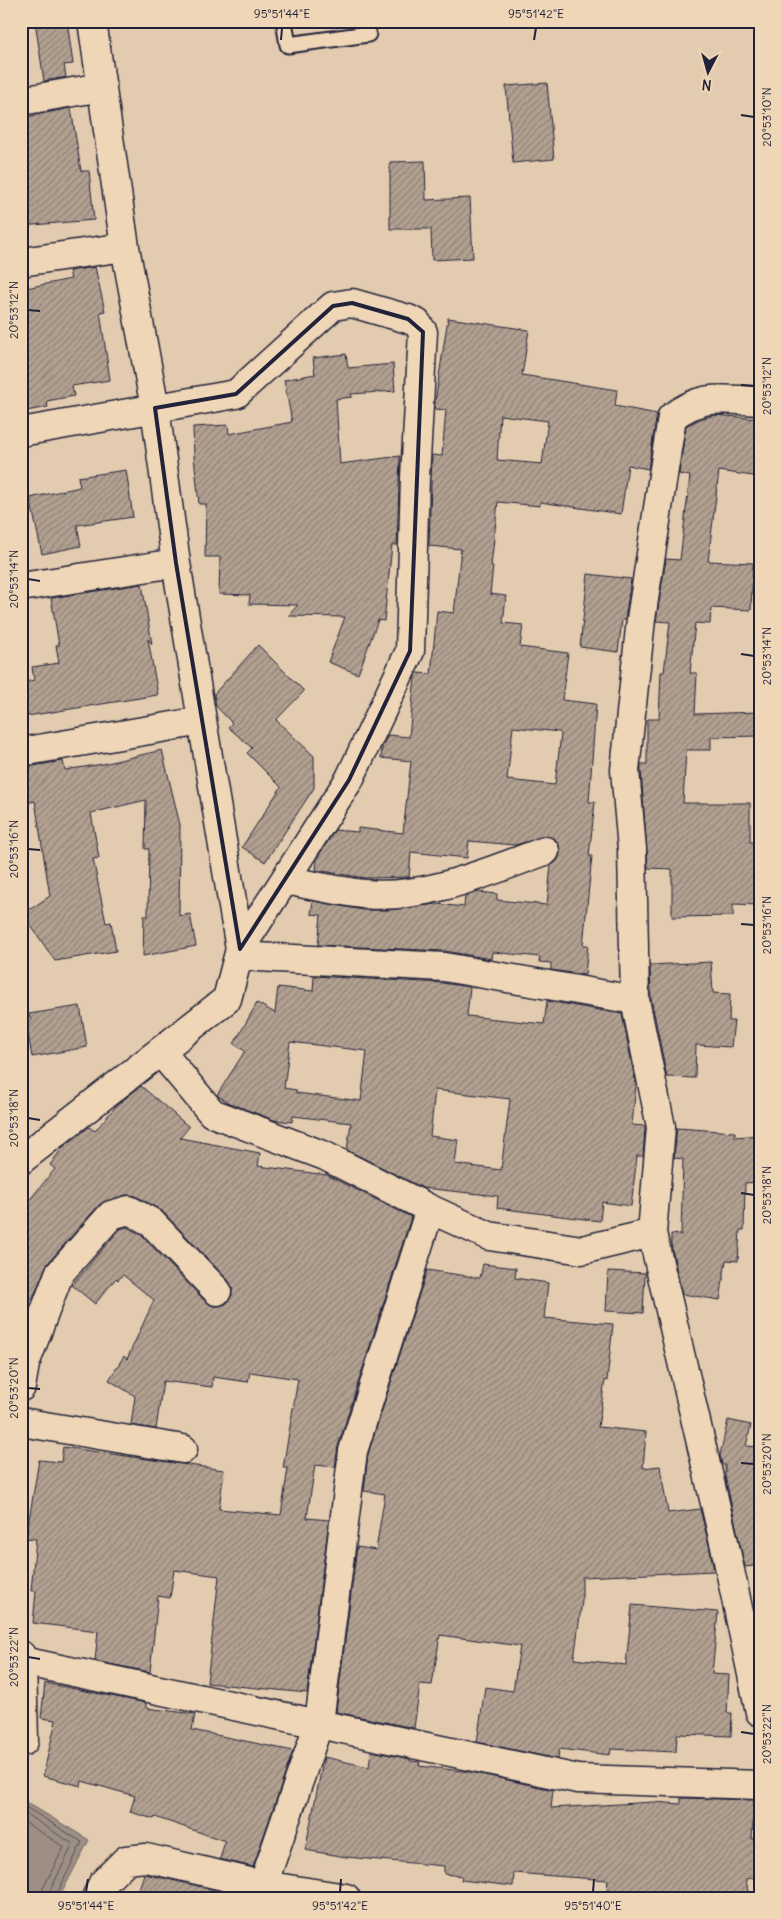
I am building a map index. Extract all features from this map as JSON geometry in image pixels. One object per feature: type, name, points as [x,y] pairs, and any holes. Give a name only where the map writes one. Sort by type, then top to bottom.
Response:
[{"type":"street","points":[[92,21],[125,247],[155,408],[176,563],[240,952]]},
{"type":"street","points":[[21,101],[102,88]]},
{"type":"street","points":[[21,262],[125,247]]},
{"type":"street","points":[[21,432],[236,394],[333,306],[345,303],[408,319],[417,323],[423,332],[415,477],[410,651],[349,780],[240,952],[227,1000],[21,1160]]},
{"type":"street","points":[[760,401],[702,400],[688,405],[672,417],[641,619],[625,770],[632,849],[635,1000],[661,1127],[652,1233],[724,1542],[760,1712]]},
{"type":"street","points":[[21,587],[176,563]]},
{"type":"street","points":[[21,752],[202,721]]},
{"type":"street","points":[[285,880],[366,894],[408,892],[448,886],[545,850]]},
{"type":"street","points":[[240,952],[444,967],[635,1000]]},
{"type":"street","points":[[161,1052],[212,1113],[325,1156],[430,1209],[489,1236],[582,1250],[652,1233]]},
{"type":"street","points":[[263,1885],[319,1723],[353,1451],[430,1209]]},
{"type":"street","points":[[21,1387],[25,1364],[59,1274],[111,1215],[129,1210],[152,1222],[217,1291]]},
{"type":"street","points":[[21,1422],[183,1449]]},
{"type":"street","points":[[21,1655],[24,1741]]},
{"type":"street","points":[[22,1661],[578,1779],[760,1785]]},
{"type":"street","points":[[96,1898],[103,1883],[126,1860],[146,1858],[263,1885],[346,1898]]},
{"type":"lane","points":[[284,21],[288,45],[368,34],[366,21]]},
{"type":"highlighted area","points":[[352,303],[408,319],[423,332],[410,651],[349,780],[240,949],[176,563],[155,408],[236,394],[333,306]]},
{"type":"water","points":[[21,1799],[89,1840],[59,1898],[21,1898]]},
{"type":"building","points":[[35,21],[67,21],[73,64],[64,65],[66,77],[44,81]]},
{"type":"building","points":[[547,83],[554,159],[513,163],[506,86]]},
{"type":"building","points":[[71,108],[81,171],[89,171],[94,220],[21,226],[21,118]]},
{"type":"building","points":[[425,161],[426,200],[470,198],[473,258],[432,260],[431,229],[390,229],[390,162]]},
{"type":"building","points":[[95,267],[105,311],[100,312],[110,380],[72,386],[74,396],[47,401],[48,407],[21,412],[21,289],[71,279],[69,271]]},
{"type":"building","points":[[448,318],[529,330],[522,375],[617,390],[615,406],[657,414],[648,469],[628,465],[621,514],[540,502],[540,506],[498,502],[490,594],[506,596],[503,623],[523,625],[520,647],[568,653],[562,700],[596,704],[589,802],[595,802],[589,856],[592,856],[583,945],[588,945],[585,975],[551,970],[551,963],[539,962],[540,957],[492,952],[491,959],[445,951],[318,945],[321,915],[311,914],[313,901],[363,910],[389,910],[437,904],[464,907],[465,896],[479,892],[497,894],[497,900],[547,905],[551,865],[557,861],[560,854],[559,845],[555,839],[547,836],[515,845],[469,841],[467,858],[411,852],[409,877],[365,878],[316,870],[317,858],[335,830],[358,832],[358,828],[403,833],[411,761],[381,758],[382,747],[388,735],[409,737],[415,676],[417,673],[431,674],[437,611],[454,613],[461,549],[429,546],[432,455],[442,456],[446,410],[434,409]],"holes":[[[500,415],[548,421],[542,464],[497,460]],[[513,727],[559,732],[561,734],[555,785],[507,780]]]},
{"type":"building","points":[[346,354],[348,368],[393,364],[395,391],[351,394],[352,397],[336,399],[340,464],[400,456],[397,545],[392,545],[384,621],[378,620],[358,674],[328,662],[345,617],[288,616],[298,605],[249,604],[250,595],[219,594],[220,557],[205,557],[206,504],[199,504],[194,456],[193,427],[228,425],[229,434],[292,422],[284,380],[315,374],[313,358]]},
{"type":"building","points":[[715,415],[760,419],[760,477],[719,471],[708,561],[753,563],[751,610],[711,608],[710,624],[695,623],[690,673],[697,673],[695,714],[760,712],[760,736],[711,737],[711,750],[686,750],[683,803],[750,803],[750,842],[760,843],[760,905],[733,904],[733,916],[672,917],[672,869],[648,868],[641,764],[647,764],[647,719],[659,719],[661,672],[664,672],[670,622],[656,621],[666,559],[680,560],[690,476],[679,474],[686,426],[700,419]]},
{"type":"building","points":[[126,470],[133,517],[77,525],[81,546],[42,554],[30,498],[80,487],[78,477]]},
{"type":"building","points":[[588,574],[631,579],[625,620],[622,620],[618,652],[580,647]]},
{"type":"building","points":[[142,584],[152,644],[148,639],[158,695],[21,717],[21,683],[34,680],[32,667],[59,663],[56,645],[59,645],[51,598]]},
{"type":"building","points":[[258,645],[304,691],[276,720],[314,756],[314,788],[265,862],[242,847],[281,787],[247,753],[252,748],[228,727],[232,723],[216,706],[214,694]]},
{"type":"building","points":[[162,750],[180,825],[179,916],[190,914],[196,946],[143,956],[144,916],[148,916],[149,849],[145,849],[146,800],[91,813],[99,858],[93,859],[106,923],[111,922],[116,951],[55,961],[23,914],[50,896],[35,801],[21,804],[21,768],[63,761],[65,770],[103,764]]},
{"type":"building","points":[[711,962],[713,993],[730,994],[729,1021],[734,1021],[731,1047],[696,1045],[695,1078],[667,1077],[651,998],[650,965]]},
{"type":"building","points":[[314,976],[442,983],[470,987],[467,1016],[544,1024],[547,1001],[622,1014],[636,1085],[632,1125],[645,1126],[643,1156],[637,1156],[631,1206],[602,1202],[600,1221],[497,1208],[498,1196],[423,1188],[347,1150],[351,1123],[293,1116],[292,1122],[274,1120],[229,1103],[217,1095],[245,1051],[234,1044],[257,1003],[275,1013],[278,987],[313,991]],"holes":[[[290,1042],[367,1051],[361,1101],[296,1093],[296,1090],[284,1088]],[[435,1090],[510,1099],[501,1170],[455,1164],[458,1140],[430,1136]]]},
{"type":"building","points":[[80,1006],[87,1047],[32,1057],[26,1022],[31,1021],[29,1014]]},
{"type":"building","points":[[141,1086],[189,1127],[180,1138],[260,1153],[258,1166],[327,1175],[411,1217],[338,1446],[335,1467],[315,1465],[307,1518],[329,1520],[307,1693],[207,1683],[219,1576],[174,1570],[170,1598],[158,1596],[150,1672],[95,1661],[98,1631],[33,1623],[36,1591],[31,1591],[36,1539],[26,1538],[39,1460],[61,1462],[63,1447],[224,1470],[219,1509],[281,1515],[288,1468],[283,1468],[298,1379],[250,1372],[248,1382],[213,1377],[212,1387],[163,1381],[156,1429],[131,1425],[135,1396],[109,1380],[124,1356],[127,1359],[154,1300],[123,1275],[118,1280],[116,1278],[95,1304],[72,1285],[120,1229],[127,1227],[141,1235],[206,1302],[213,1306],[220,1306],[227,1303],[232,1295],[229,1281],[162,1211],[136,1196],[126,1195],[100,1204],[47,1264],[33,1298],[21,1312],[21,1203],[27,1203],[55,1169],[50,1165],[63,1147],[89,1127],[95,1131],[117,1105]]},
{"type":"building","points":[[677,1128],[735,1132],[735,1137],[760,1135],[760,1182],[745,1183],[744,1230],[740,1230],[738,1261],[726,1260],[720,1300],[682,1294],[671,1244],[671,1234],[681,1235],[683,1159],[674,1158]]},
{"type":"building","points":[[483,1264],[516,1268],[515,1278],[548,1283],[544,1318],[613,1324],[607,1381],[605,1380],[598,1427],[646,1432],[643,1468],[660,1466],[668,1513],[700,1509],[709,1545],[714,1571],[582,1577],[582,1601],[574,1659],[626,1665],[632,1605],[718,1612],[712,1674],[729,1675],[727,1713],[732,1713],[731,1736],[677,1734],[676,1752],[611,1749],[610,1755],[559,1749],[558,1759],[477,1742],[485,1687],[513,1691],[520,1646],[440,1635],[432,1685],[420,1684],[414,1728],[336,1712],[357,1547],[376,1550],[385,1494],[364,1491],[368,1454],[427,1270],[480,1278]]},
{"type":"building","points":[[608,1271],[645,1273],[643,1313],[606,1311]]},
{"type":"building","points":[[728,1420],[751,1425],[746,1446],[760,1447],[760,1565],[745,1567],[725,1476],[725,1465],[722,1465],[720,1455]]},
{"type":"building","points":[[45,1683],[146,1703],[146,1708],[195,1714],[192,1730],[293,1751],[253,1867],[220,1859],[225,1841],[155,1817],[154,1819],[130,1812],[135,1796],[82,1781],[81,1786],[43,1776],[56,1720],[41,1718]]},
{"type":"building","points":[[371,1751],[420,1762],[419,1766],[471,1772],[553,1790],[551,1808],[654,1802],[681,1804],[681,1798],[754,1800],[752,1839],[760,1838],[760,1877],[746,1879],[749,1898],[635,1898],[635,1892],[607,1890],[608,1880],[514,1873],[513,1886],[461,1880],[462,1876],[444,1874],[444,1866],[346,1857],[305,1850],[324,1757],[369,1767]]},
{"type":"building","points":[[145,1874],[246,1897],[136,1898]]}]
